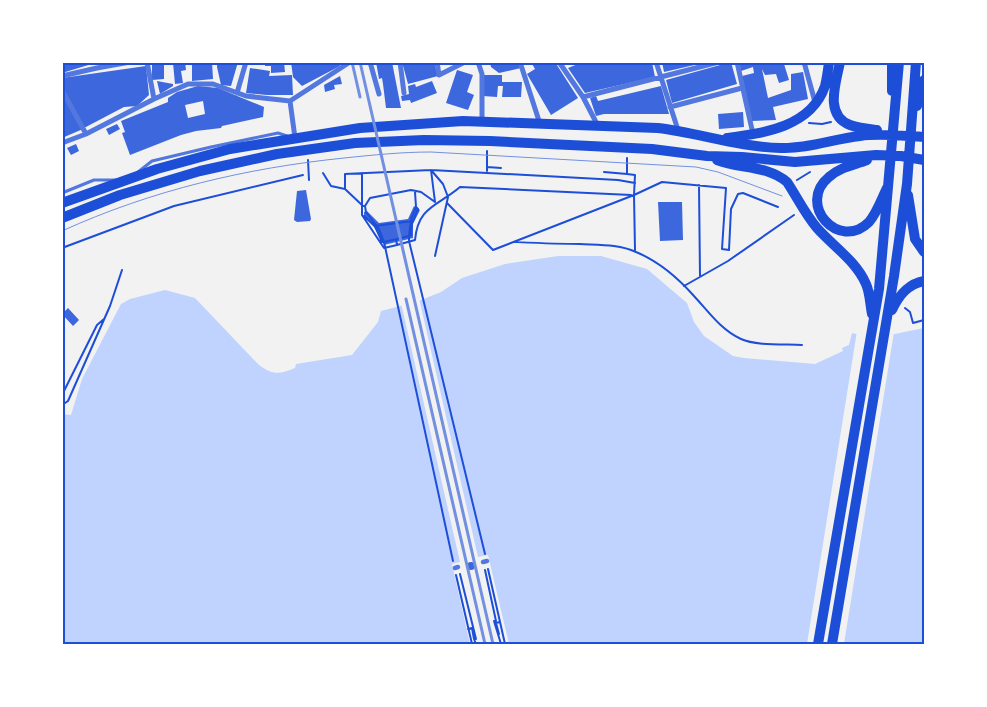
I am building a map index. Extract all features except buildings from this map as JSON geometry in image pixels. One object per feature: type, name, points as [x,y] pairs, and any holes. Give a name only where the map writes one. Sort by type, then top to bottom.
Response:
[{"type":"main road","points":[[718,139],[753,134],[786,126],[800,118],[821,95],[826,84],[828,62]]},
{"type":"main road","points":[[840,62],[833,102],[836,115],[847,124],[880,131],[889,135]]},
{"type":"main road","points":[[892,62],[891,90],[895,115]]},
{"type":"main road","points":[[818,644],[879,290],[890,182],[899,62]]},
{"type":"main road","points":[[832,644],[907,184],[916,62]]},
{"type":"main road","points":[[912,116],[919,102],[924,80]]},
{"type":"main road","points":[[62,203],[186,161],[230,150],[360,128],[463,121],[598,126],[678,130],[750,145],[783,148],[816,145],[859,136],[924,137]]},
{"type":"main road","points":[[62,218],[120,195],[166,180],[277,154],[355,143],[424,140],[472,141],[628,148],[795,162],[876,155],[901,156],[924,160]]},
{"type":"main road","points":[[876,155],[866,161],[846,166],[824,181],[820,187],[817,200],[821,216],[832,227],[841,231],[851,231],[860,228],[872,217],[890,182]]},
{"type":"main road","points":[[707,156],[724,163],[761,169],[783,178],[808,217],[860,273],[868,289],[873,320]]},
{"type":"main road","points":[[907,184],[916,239],[924,252]]},
{"type":"main road","points":[[886,322],[900,296],[907,288],[924,280]]},
{"type":"street","points":[[62,76],[96,65],[130,62]]},
{"type":"street","points":[[148,62],[154,99]]},
{"type":"street","points":[[237,93],[246,62]]},
{"type":"street","points":[[62,143],[86,134],[188,84],[213,84],[246,96],[290,101],[350,62]]},
{"type":"street","points":[[370,62],[379,94]]},
{"type":"street","points":[[400,62],[404,93]]},
{"type":"street","points":[[437,62],[439,74],[465,62]]},
{"type":"street","points":[[478,62],[482,74],[482,122]]},
{"type":"street","points":[[520,62],[540,124]]},
{"type":"street","points":[[568,62],[560,64],[583,97],[598,126]]},
{"type":"street","points":[[656,62],[678,130]]},
{"type":"street","points":[[583,97],[719,62]]},
{"type":"street","points":[[737,62],[753,134]]},
{"type":"street","points":[[804,62],[815,103]]},
{"type":"street","points":[[670,107],[742,88]]},
{"type":"street","points":[[62,90],[86,134]]},
{"type":"street","points":[[290,101],[294,138]]},
{"type":"lane","points":[[62,194],[94,180],[127,180]]},
{"type":"path","points":[[806,122],[822,124],[834,121]]},
{"type":"path","points":[[472,141],[471,150],[487,150],[487,172]]},
{"type":"path","points":[[626,174],[628,148]]},
{"type":"path","points":[[487,167],[501,168]]},
{"type":"path","points":[[345,189],[345,174],[432,170],[618,180],[635,183]]},
{"type":"path","points":[[432,170],[443,184],[448,197],[435,256]]},
{"type":"path","points":[[432,170],[435,202]]},
{"type":"path","points":[[796,181],[803,175],[816,170]]},
{"type":"path","points":[[323,172],[331,186],[345,189],[364,206]]},
{"type":"path","points":[[604,172],[635,175],[635,251]]},
{"type":"path","points":[[362,173],[364,206],[366,212],[377,226],[384,242],[457,567],[476,639],[474,639]]},
{"type":"path","points":[[62,248],[174,206],[303,175]]},
{"type":"path","points":[[447,202],[493,250],[634,195],[662,182],[726,188],[722,250],[729,250],[732,209],[738,194],[743,193],[778,207]]},
{"type":"path","points":[[699,185],[700,276]]},
{"type":"path","points":[[435,202],[421,192],[415,191],[370,198],[364,206],[362,215],[384,248],[415,240],[416,227],[424,214],[435,202],[448,197],[460,186],[634,195]]},
{"type":"path","points":[[415,191],[416,207],[411,220],[409,241],[505,644]]},
{"type":"path","points":[[684,286],[728,260],[798,212]]},
{"type":"path","points":[[362,215],[377,226]]},
{"type":"path","points":[[377,226],[411,220]]},
{"type":"path","points":[[409,236],[411,235],[411,220]]},
{"type":"path","points":[[384,242],[409,236]]},
{"type":"path","points":[[396,239],[397,244]]},
{"type":"path","points":[[512,242],[610,245],[635,251],[664,269],[684,286],[709,314],[740,339],[802,344]]},
{"type":"path","points":[[62,405],[68,401],[105,318],[122,270]]},
{"type":"path","points":[[902,305],[910,312],[912,323],[924,320]]},
{"type":"path","points":[[62,395],[97,325],[105,318]]},
{"type":"path","points":[[485,561],[496,621],[494,621],[497,634],[499,634]]},
{"type":"path","points":[[457,567],[472,644]]},
{"type":"path","points":[[500,622],[496,622],[501,644]]},
{"type":"path","points":[[468,629],[472,628],[476,644]]},
{"type":"water","points":[[558,256],[601,256],[647,269],[687,303],[694,322],[704,336],[733,356],[815,364],[843,351],[842,348],[849,345],[852,333],[875,338],[924,328],[924,644],[63,644],[62,414],[71,415],[82,379],[121,304],[130,299],[165,290],[195,298],[258,364],[267,370],[280,373],[295,368],[296,364],[352,355],[378,322],[381,311],[416,302],[441,292],[462,278],[505,264]]},
{"type":"pier","points":[[419,298],[478,557],[488,555],[509,644],[470,644],[452,564],[460,562],[401,303]]},
{"type":"pier","points":[[857,331],[875,335],[894,332],[844,644],[807,644]]},
{"type":"tram line","points":[[62,231],[130,204],[200,183],[308,162],[409,153],[431,152],[696,167],[718,172],[782,196]]},
{"type":"railway","points":[[352,62],[360,97]]},
{"type":"railway","points":[[360,62],[493,644]]},
{"type":"railway","points":[[406,299],[485,644]]}]
